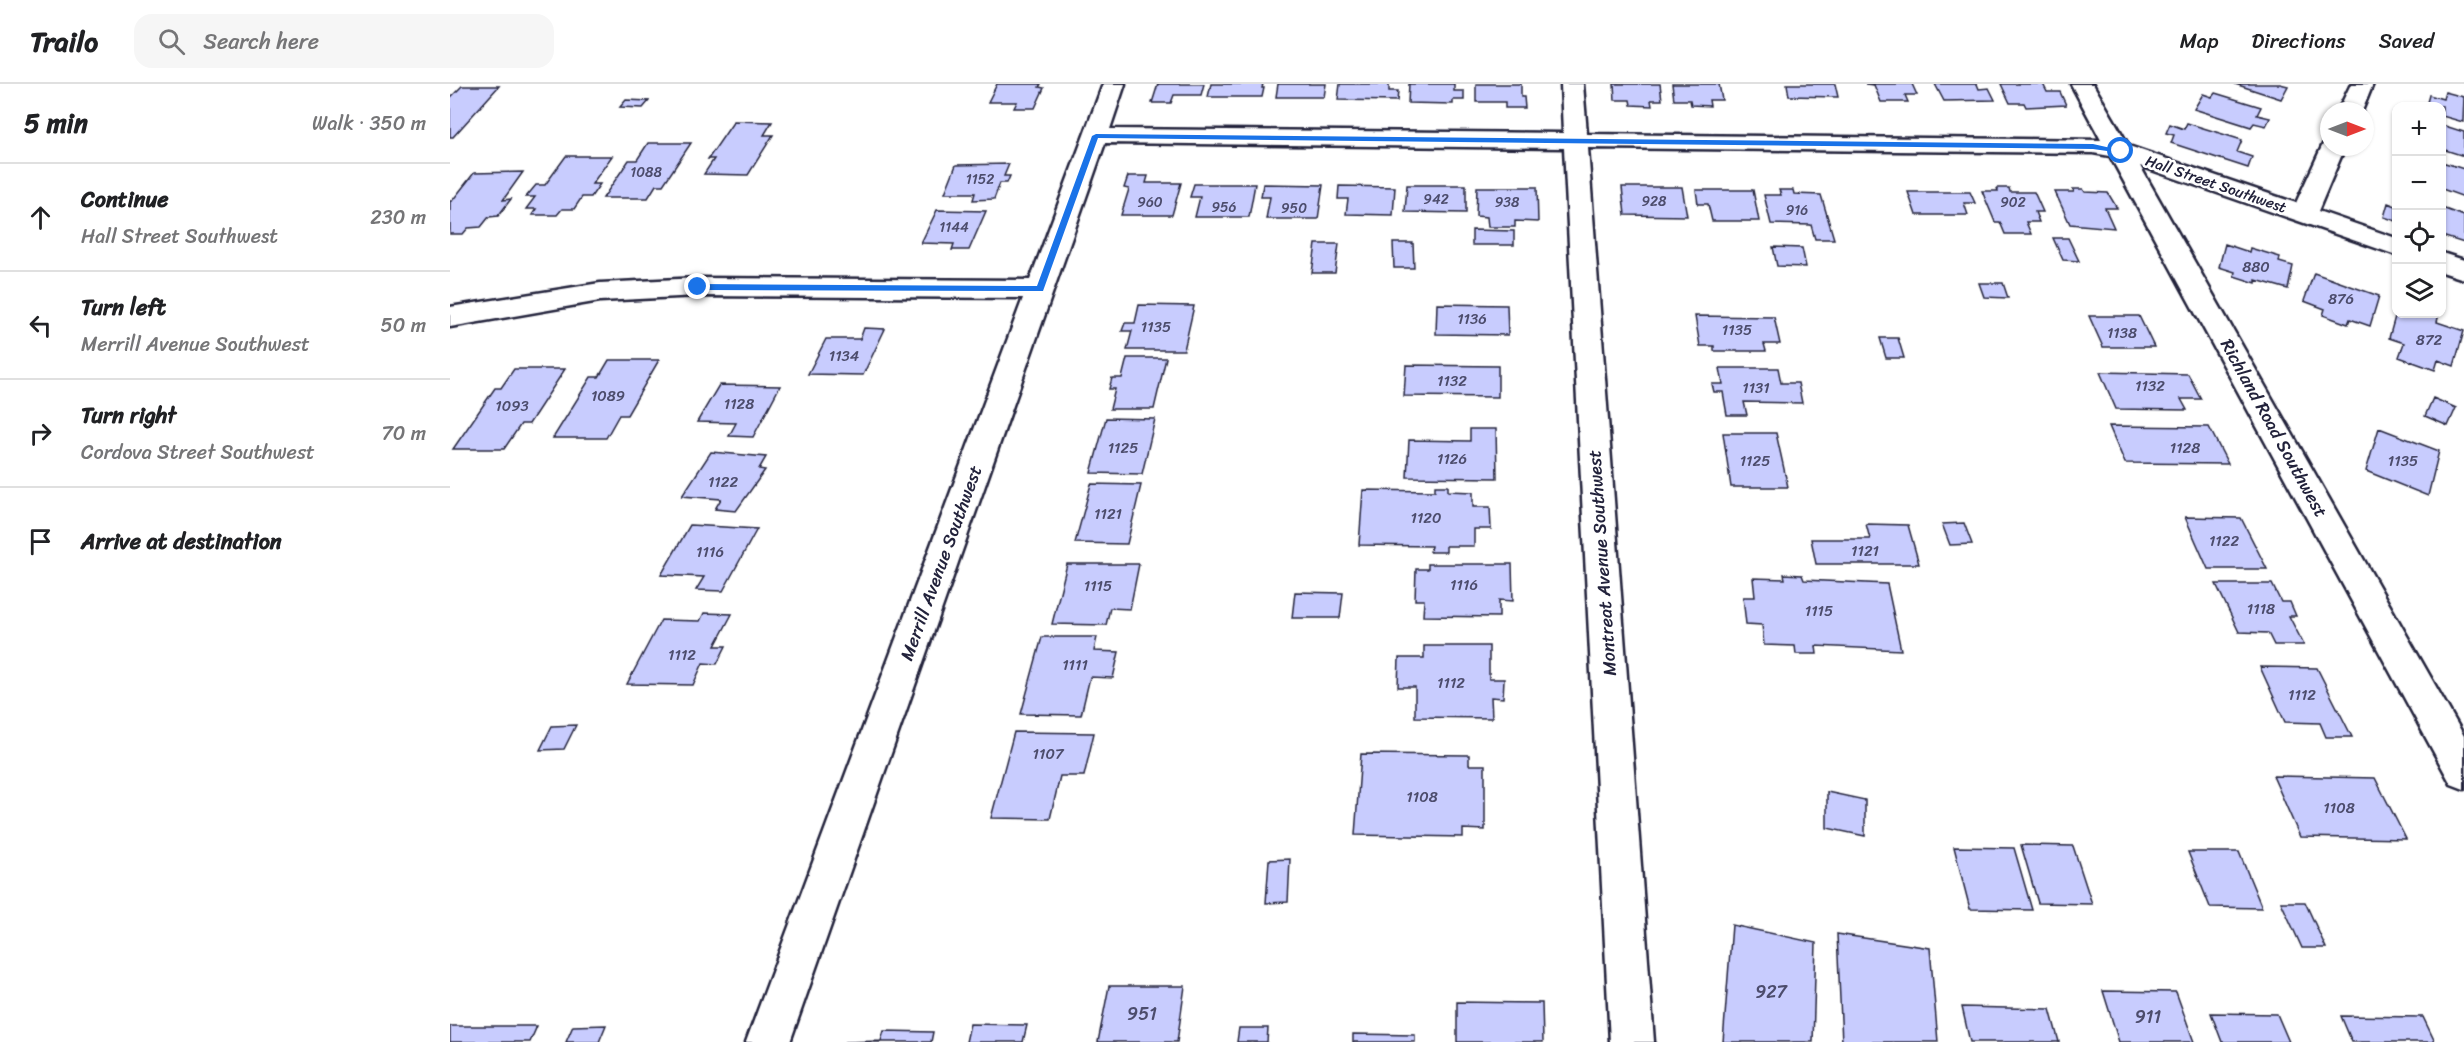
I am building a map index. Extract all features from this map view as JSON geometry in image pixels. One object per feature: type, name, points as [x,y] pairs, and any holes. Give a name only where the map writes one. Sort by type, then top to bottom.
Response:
[{"type":"street","name":"Merrill Avenue Southwest","points":[[768,1042],[1114,84]]},
{"type":"street","name":"Montreat Avenue Southwest","points":[[1572,84],[1632,1042]]},
{"type":"street","name":"Richland Road Southwest","points":[[2082,84],[2464,772]]},
{"type":"street","points":[[2354,102],[2362,84]]},
{"type":"street","name":"Hall Street Southwest","points":[[1096,136],[2093,146],[2121,151],[2392,245]]},
{"type":"street","points":[[2302,215],[2329,156]]},
{"type":"street","points":[[2446,263],[2464,270]]},
{"type":"street","points":[[450,316],[600,292],[698,287],[1040,289]]},
{"type":"building","points":[[997,84],[1041,84],[1039,87],[1044,88],[1035,108],[1014,108],[1017,102],[988,102]]},
{"type":"building","points":[[1158,84],[1204,84],[1201,95],[1174,95],[1171,103],[1152,103]]},
{"type":"building","points":[[1211,84],[1263,84],[1262,88],[1264,88],[1262,97],[1208,97]]},
{"type":"building","points":[[1278,84],[1326,84],[1324,97],[1276,97]]},
{"type":"building","points":[[1340,84],[1389,84],[1389,91],[1398,91],[1397,101],[1338,100]]},
{"type":"building","points":[[1409,84],[1454,84],[1454,91],[1464,91],[1464,100],[1453,100],[1453,104],[1408,103]]},
{"type":"building","points":[[1476,84],[1521,84],[1521,97],[1524,97],[1525,108],[1505,108],[1505,102],[1476,102]]},
{"type":"building","points":[[1614,84],[1660,84],[1662,100],[1651,100],[1652,106],[1631,105],[1630,100],[1615,100]]},
{"type":"building","points":[[1672,84],[1719,84],[1722,100],[1709,100],[1710,106],[1691,105],[1690,100],[1674,100]]},
{"type":"building","points":[[1787,84],[1835,84],[1838,97],[1789,96]]},
{"type":"building","points":[[1865,84],[1912,84],[1917,95],[1905,95],[1908,102],[1881,102],[1874,85]]},
{"type":"building","points":[[1935,84],[1977,84],[1979,89],[1989,88],[1995,100],[1944,101]]},
{"type":"building","points":[[2001,84],[2043,84],[2047,92],[2060,92],[2066,105],[2026,107],[2024,103],[2010,103]]},
{"type":"building","points":[[2235,84],[2280,84],[2288,86],[2281,99]]},
{"type":"building","points":[[462,86],[499,86],[453,137],[450,137],[450,98]]},
{"type":"building","points":[[2445,92],[2464,97],[2463,122],[2446,117],[2446,102],[2427,102],[2429,95],[2443,99]]},
{"type":"building","points":[[2215,93],[2261,107],[2257,115],[2270,118],[2266,126],[2254,123],[2251,127],[2194,109],[2203,94],[2212,97]]},
{"type":"building","points":[[626,100],[649,101],[643,108],[620,107]]},
{"type":"building","points":[[734,121],[772,122],[764,135],[773,135],[748,175],[704,174],[714,159],[708,159]]},
{"type":"building","points":[[2187,123],[2242,140],[2237,152],[2252,157],[2248,168],[2171,143],[2174,135],[2166,133],[2170,124],[2184,129]]},
{"type":"building","points":[[2446,126],[2464,132],[2464,156],[2446,150]]},
{"type":"building","points":[[648,143],[691,143],[663,185],[656,185],[648,198],[603,198],[629,160],[637,160]]},
{"type":"building","points":[[566,156],[612,156],[592,184],[600,184],[591,197],[582,197],[574,209],[562,209],[557,215],[532,215],[536,209],[526,209],[535,197],[526,197],[536,185],[545,185]]},
{"type":"building","points":[[2446,163],[2464,169],[2464,197],[2446,190]]},
{"type":"building","points":[[1009,164],[1004,176],[1010,176],[1007,183],[1000,183],[994,199],[973,200],[975,193],[945,193],[956,165]]},
{"type":"building","points":[[523,172],[503,200],[511,199],[498,216],[489,217],[481,227],[468,228],[463,234],[450,234],[450,201],[474,173]]},
{"type":"building","points":[[1128,176],[1148,176],[1146,183],[1181,183],[1172,215],[1121,215],[1129,189],[1124,188]]},
{"type":"building","points":[[1194,184],[1255,184],[1249,217],[1195,217],[1200,197],[1190,197]]},
{"type":"building","points":[[1263,184],[1323,185],[1318,219],[1266,219],[1270,197],[1261,197]]},
{"type":"building","points":[[1407,185],[1466,185],[1466,213],[1405,212]]},
{"type":"building","points":[[1339,186],[1395,187],[1393,215],[1346,214],[1348,199],[1338,199]]},
{"type":"building","points":[[1477,187],[1537,187],[1538,222],[1515,221],[1515,227],[1488,227],[1487,217],[1476,216]]},
{"type":"building","points":[[1622,187],[1682,187],[1687,216],[1625,215]]},
{"type":"building","points":[[1997,188],[2009,188],[2010,192],[2034,192],[2043,212],[2035,212],[2039,222],[2026,222],[2031,234],[2005,234],[2000,222],[1995,222],[1982,191],[1998,191]]},
{"type":"building","points":[[2073,189],[2108,193],[2117,208],[2105,208],[2114,228],[2070,224],[2055,192],[2074,192]]},
{"type":"building","points":[[1696,190],[1753,190],[1759,221],[1712,221],[1708,204],[1698,204]]},
{"type":"building","points":[[1779,190],[1793,190],[1794,194],[1821,195],[1834,239],[1815,239],[1811,225],[1771,224],[1764,195],[1781,195]]},
{"type":"building","points":[[1908,192],[1970,192],[1975,203],[1964,203],[1968,215],[1916,215]]},
{"type":"building","points":[[2388,203],[2392,204],[2392,220],[2384,217]]},
{"type":"building","points":[[2446,209],[2464,216],[2464,243],[2446,237]]},
{"type":"building","points":[[937,210],[986,211],[969,250],[952,250],[954,244],[921,243]]},
{"type":"building","points":[[1472,230],[1514,231],[1514,245],[1472,245]]},
{"type":"building","points":[[2053,238],[2068,238],[2079,261],[2063,260]]},
{"type":"building","points":[[1393,243],[1413,243],[1414,268],[1394,268]]},
{"type":"building","points":[[1316,244],[1339,244],[1335,273],[1312,273]]},
{"type":"building","points":[[2225,244],[2249,252],[2250,248],[2280,257],[2279,262],[2293,266],[2288,289],[2234,276],[2235,272],[2219,267]]},
{"type":"building","points":[[1773,247],[1802,248],[1806,267],[1777,266]]},
{"type":"building","points":[[2314,273],[2379,296],[2370,326],[2350,319],[2348,324],[2323,315],[2325,309],[2304,301]]},
{"type":"building","points":[[1979,283],[2003,283],[2008,298],[1984,297]]},
{"type":"building","points":[[1437,304],[1507,305],[1508,335],[1436,334]]},
{"type":"building","points":[[1139,305],[1194,306],[1184,350],[1127,350],[1132,331],[1122,331],[1125,323],[1135,323]]},
{"type":"building","points":[[1695,316],[1774,317],[1780,344],[1764,344],[1766,351],[1714,351],[1714,346],[1700,346]]},
{"type":"building","points":[[2089,316],[2139,316],[2154,347],[2103,347]]},
{"type":"building","points":[[2395,318],[2438,318],[2437,322],[2464,331],[2454,366],[2438,360],[2435,370],[2399,357],[2404,343],[2389,338]]},
{"type":"building","points":[[864,328],[885,329],[863,375],[808,374],[826,339],[860,339]]},
{"type":"building","points":[[1880,338],[1898,338],[1904,358],[1886,358]]},
{"type":"building","points":[[1127,358],[1166,358],[1154,409],[1110,409],[1115,389],[1109,389],[1112,378],[1122,378]]},
{"type":"building","points":[[609,360],[659,360],[627,415],[619,415],[606,438],[553,438],[591,377],[599,377]]},
{"type":"building","points":[[1406,365],[1498,366],[1498,397],[1404,396]]},
{"type":"building","points":[[1720,368],[1778,368],[1781,383],[1798,383],[1802,403],[1744,402],[1747,415],[1727,415],[1723,392],[1714,392],[1712,384],[1723,384]]},
{"type":"building","points":[[514,369],[565,369],[529,424],[521,424],[504,449],[453,449],[495,388],[501,388]]},
{"type":"building","points":[[2100,372],[2188,374],[2201,399],[2181,399],[2187,410],[2116,409]]},
{"type":"building","points":[[719,385],[780,386],[753,437],[729,436],[736,423],[697,422]]},
{"type":"building","points":[[2433,398],[2456,408],[2448,426],[2425,416]]},
{"type":"building","points":[[1106,418],[1155,419],[1142,474],[1091,473]]},
{"type":"building","points":[[2109,426],[2209,427],[2228,464],[2125,463]]},
{"type":"building","points":[[2379,428],[2439,451],[2428,496],[2366,471]]},
{"type":"building","points":[[1470,429],[1496,429],[1497,478],[1407,477],[1409,440],[1470,441]]},
{"type":"building","points":[[1723,433],[1776,433],[1788,487],[1731,487]]},
{"type":"building","points":[[711,452],[766,457],[759,469],[765,470],[736,511],[715,509],[721,499],[682,496]]},
{"type":"building","points":[[1091,484],[1141,485],[1127,544],[1075,543]]},
{"type":"building","points":[[1435,486],[1448,486],[1448,491],[1473,492],[1473,507],[1490,507],[1491,529],[1474,529],[1474,546],[1446,546],[1446,552],[1430,552],[1431,546],[1359,545],[1363,490],[1435,491]]},
{"type":"building","points":[[2185,517],[2241,518],[2267,569],[2208,569]]},
{"type":"building","points":[[1964,523],[1972,544],[1950,545],[1942,524]]},
{"type":"building","points":[[1866,524],[1908,525],[1919,564],[1816,564],[1811,539],[1870,539]]},
{"type":"building","points":[[690,525],[757,529],[723,591],[696,590],[704,577],[661,575]]},
{"type":"building","points":[[1067,564],[1139,564],[1130,609],[1110,608],[1106,625],[1052,624]]},
{"type":"building","points":[[1428,564],[1512,564],[1513,601],[1499,600],[1499,617],[1423,616],[1424,600],[1415,600],[1416,569],[1428,569]]},
{"type":"building","points":[[1784,574],[1802,575],[1804,580],[1887,584],[1901,650],[1816,646],[1817,654],[1796,654],[1795,646],[1764,645],[1762,625],[1746,624],[1743,597],[1755,597],[1753,578],[1785,579]]},
{"type":"building","points":[[2216,584],[2272,584],[2281,602],[2290,602],[2296,616],[2289,616],[2304,645],[2274,645],[2268,633],[2239,632]]},
{"type":"building","points":[[1295,592],[1343,593],[1340,618],[1292,618]]},
{"type":"building","points":[[704,613],[732,614],[715,646],[726,646],[717,664],[703,663],[693,685],[627,684],[661,620],[700,621]]},
{"type":"building","points":[[1042,637],[1097,637],[1094,651],[1119,652],[1113,678],[1090,677],[1081,715],[1021,714]]},
{"type":"building","points":[[1424,646],[1489,646],[1489,679],[1504,679],[1503,698],[1491,697],[1492,718],[1415,717],[1415,687],[1398,687],[1399,658],[1424,658]]},
{"type":"building","points":[[2260,667],[2317,668],[2352,737],[2326,737],[2320,723],[2285,722]]},
{"type":"building","points":[[576,725],[564,749],[540,750],[552,726]]},
{"type":"building","points":[[1014,732],[1094,733],[1084,776],[1060,776],[1050,819],[991,818]]},
{"type":"building","points":[[1361,754],[1469,755],[1469,765],[1485,765],[1485,830],[1463,829],[1463,837],[1355,835]]},
{"type":"building","points":[[2273,776],[2375,778],[2406,839],[2300,837]]},
{"type":"building","points":[[1827,792],[1865,800],[1865,836],[1827,828]]},
{"type":"building","points":[[2021,845],[2073,846],[2092,904],[2038,903]]},
{"type":"building","points":[[1954,847],[2014,848],[2032,910],[1970,909]]},
{"type":"building","points":[[2188,852],[2239,852],[2262,908],[2210,907]]},
{"type":"building","points":[[1290,859],[1288,902],[1266,903],[1269,860]]},
{"type":"building","points":[[2281,902],[2305,902],[2326,948],[2302,948]]},
{"type":"building","points":[[1732,925],[1816,943],[1813,1042],[1723,1042]]},
{"type":"building","points":[[1837,934],[1930,948],[1938,1042],[1842,1042]]},
{"type":"building","points":[[1109,986],[1185,986],[1177,1042],[1098,1042]]},
{"type":"building","points":[[2103,991],[2176,992],[2194,1042],[2119,1042]]},
{"type":"building","points":[[1457,1002],[1542,1003],[1543,1042],[1457,1042]]},
{"type":"building","points":[[1962,1007],[2050,1009],[2059,1042],[1970,1042]]},
{"type":"building","points":[[2211,1013],[2277,1014],[2289,1042],[2222,1042]]},
{"type":"building","points":[[2341,1016],[2423,1017],[2435,1042],[2352,1042]]},
{"type":"building","points":[[970,1024],[1027,1025],[1023,1042],[966,1042]]},
{"type":"building","points":[[606,1025],[599,1042],[566,1042],[573,1026]]},
{"type":"building","points":[[450,1026],[537,1026],[530,1042],[450,1042]]},
{"type":"building","points":[[1239,1028],[1268,1028],[1267,1042],[1237,1042]]},
{"type":"building","points":[[884,1031],[933,1032],[931,1042],[844,1042],[881,1041]]},
{"type":"building","points":[[1353,1034],[1415,1035],[1415,1042],[1353,1042]]},
{"type":"route","points":[[698,287],[1040,289],[1096,136],[2093,146],[2121,151]]}]
